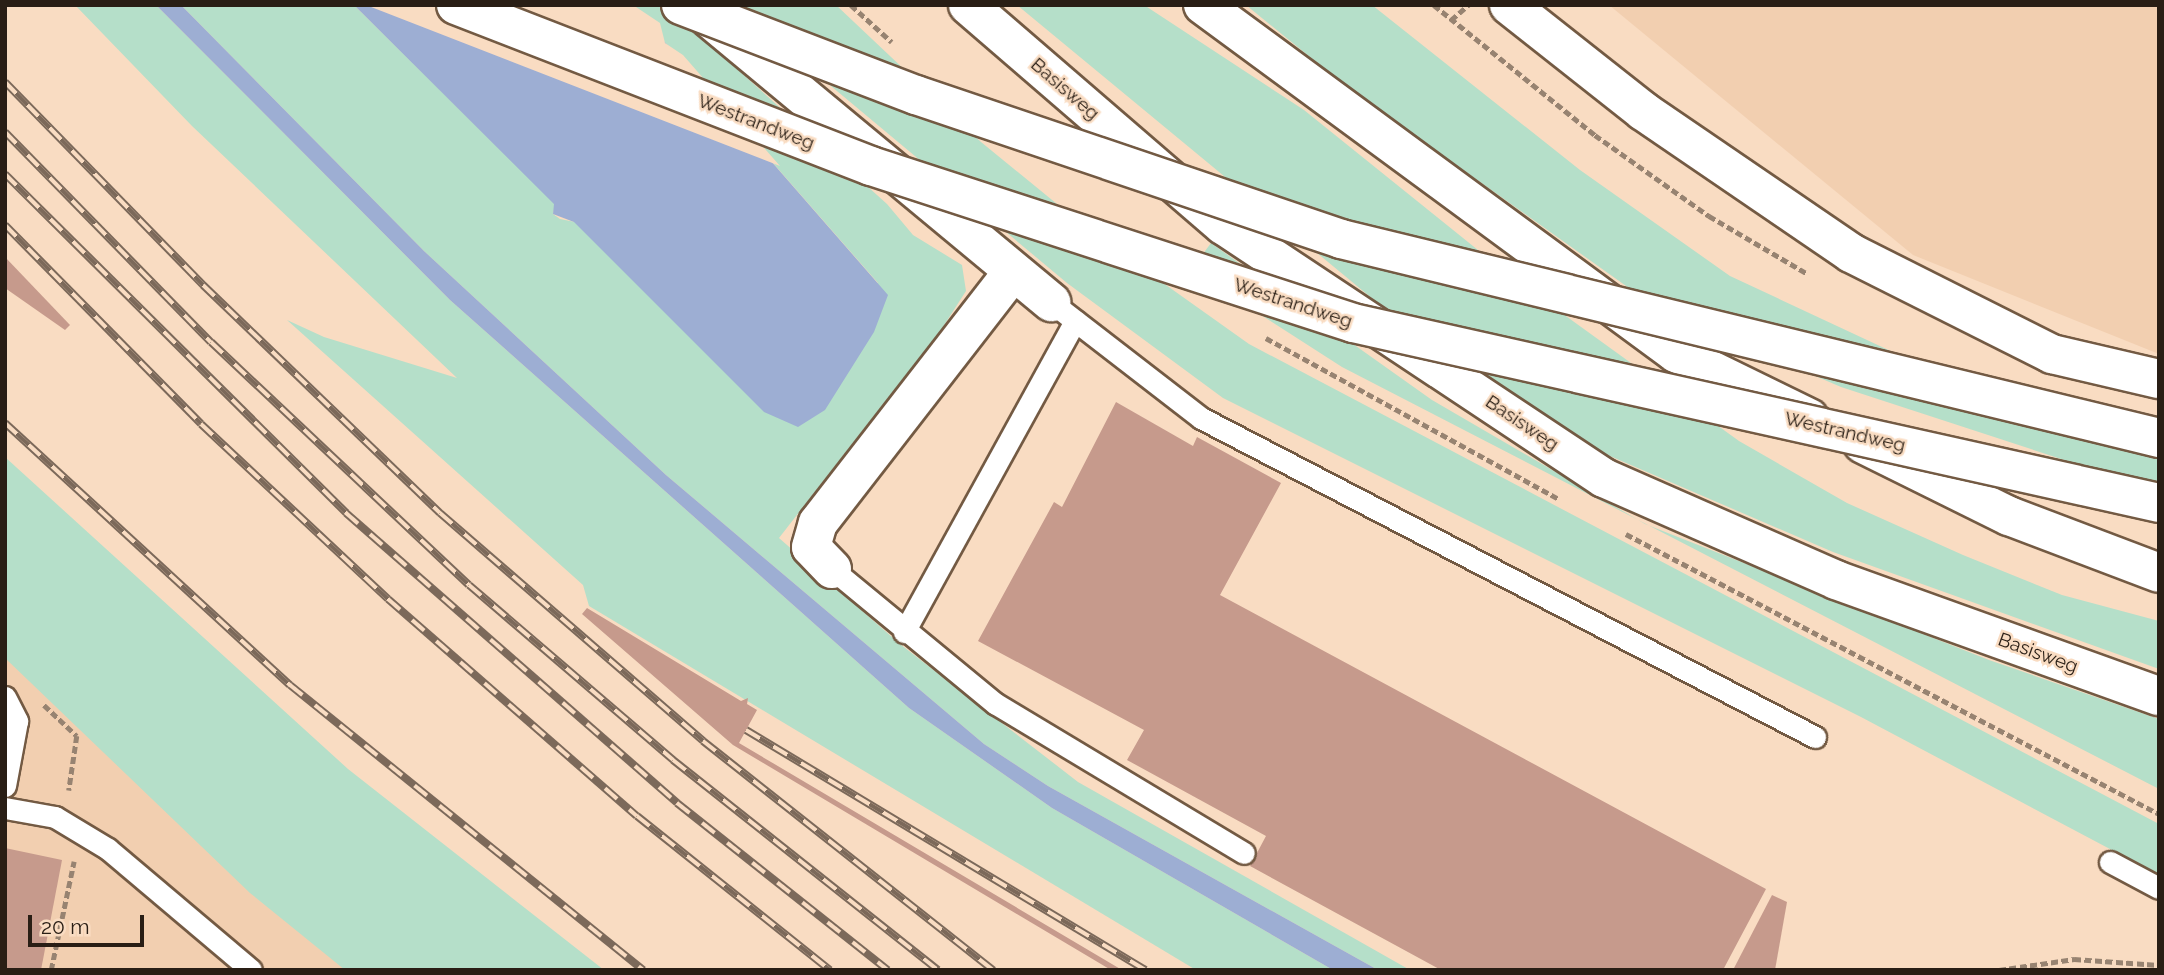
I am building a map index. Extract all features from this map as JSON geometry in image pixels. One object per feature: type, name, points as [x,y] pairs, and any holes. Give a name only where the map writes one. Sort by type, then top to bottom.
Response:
[{"type":"main road","name":"Westrandweg","points":[[456,5],[871,166],[1353,323],[2159,503]]},
{"type":"main road","points":[[681,5],[916,95],[1341,239],[2159,438]]},
{"type":"main road","points":[[694,5],[1012,273],[1063,311]]},
{"type":"main road","name":"Basisweg","points":[[968,5],[1223,225],[1604,478],[1836,580],[2159,696]]},
{"type":"main road","points":[[1203,5],[1676,353],[2009,516],[2159,573]]},
{"type":"main road","points":[[1509,5],[1643,110],[1851,253],[2053,354],[2159,379]]},
{"type":"main road","points":[[832,569],[811,547],[818,523],[1012,273]]},
{"type":"lane","points":[[904,632],[1063,311],[1201,418],[1815,737]]},
{"type":"lane","points":[[832,569],[904,632],[996,704],[1244,853]]},
{"type":"lane","points":[[5,697],[16,721],[9,740],[5,786]]},
{"type":"lane","points":[[5,807],[63,822],[108,849],[251,970]]},
{"type":"lane","points":[[2110,862],[2159,888]]},
{"type":"path","points":[[1451,20],[1468,5]]},
{"type":"path","points":[[41,703],[77,736],[61,839],[74,861],[51,970]]},
{"type":"path","points":[[1998,970],[2074,959],[2159,965]]},
{"type":"shaded area","points":[[1609,5],[2159,5],[2159,354],[1913,255]]},
{"type":"shaded area","points":[[5,530],[398,970],[5,970]]},
{"type":"green space","points":[[75,5],[156,5],[450,300],[909,708],[1052,808],[1333,970],[1196,970],[589,606],[583,585],[287,320],[324,337],[457,378],[192,126]]},
{"type":"green space","points":[[181,5],[354,5],[555,204],[553,214],[560,219],[878,283],[680,57],[626,5],[666,5],[887,204],[913,235],[962,265],[966,291],[941,330],[779,538],[900,644],[1078,782],[1410,970],[1378,970],[1048,786],[984,744],[666,475],[424,251]]},
{"type":"green space","points":[[734,5],[836,5],[981,142],[1090,231],[1249,344],[2159,824],[2159,875],[1861,717],[1223,398],[1067,283]]},
{"type":"green space","points":[[1017,5],[1144,5],[1304,110],[1509,275],[1739,441],[1847,503],[1963,555],[2062,595],[2159,621],[2159,669],[1833,552],[1596,450],[1374,300]]},
{"type":"green space","points":[[1246,5],[1372,5],[1580,170],[1730,276],[2015,409],[2159,456],[2159,491],[1841,387],[1657,308],[1348,88]]},
{"type":"green space","points":[[1211,243],[1432,400],[1637,520],[1342,367],[1191,270]]},
{"type":"green space","points":[[5,457],[348,769],[604,970],[345,970],[250,893],[5,658]]},
{"type":"green space","points":[[1649,526],[1989,660],[2159,719],[2159,789]]},
{"type":"water","points":[[156,5],[181,5],[424,251],[666,475],[984,744],[1048,786],[1378,970],[1333,970],[1052,808],[909,708],[450,300]]},
{"type":"water","points":[[354,5],[626,5],[680,57],[888,295],[874,332],[825,410],[798,427],[764,412],[574,222],[553,214],[554,204]]},
{"type":"pier","points":[[366,5],[633,5],[660,23],[665,43],[683,55],[780,166]]},
{"type":"building","points":[[5,257],[70,325],[65,330],[5,288]]},
{"type":"building","points":[[1116,402],[1193,446],[1197,437],[1281,483],[1220,595],[1766,889],[1723,970],[1441,970],[1250,866],[1266,836],[1127,760],[1144,730],[978,641],[1054,502],[1062,507]]},
{"type":"building","points":[[587,608],[741,701],[748,698],[747,704],[757,710],[739,743],[1122,970],[1111,970],[733,745],[582,614]]},
{"type":"building","points":[[5,848],[62,860],[41,970],[5,970]]},
{"type":"building","points":[[1772,895],[1787,902],[1775,970],[1733,970]]},
{"type":"railway","points":[[5,82],[203,285],[440,513],[703,741],[993,970]]},
{"type":"railway","points":[[5,132],[211,342],[469,585],[673,760],[938,970]]},
{"type":"railway","points":[[5,174],[346,513],[677,803],[888,970]]},
{"type":"railway","points":[[5,225],[201,424],[388,599],[637,816],[830,970]]},
{"type":"railway","points":[[5,423],[290,685],[643,970]]},
{"type":"railway","points":[[746,730],[1146,970]]}]
